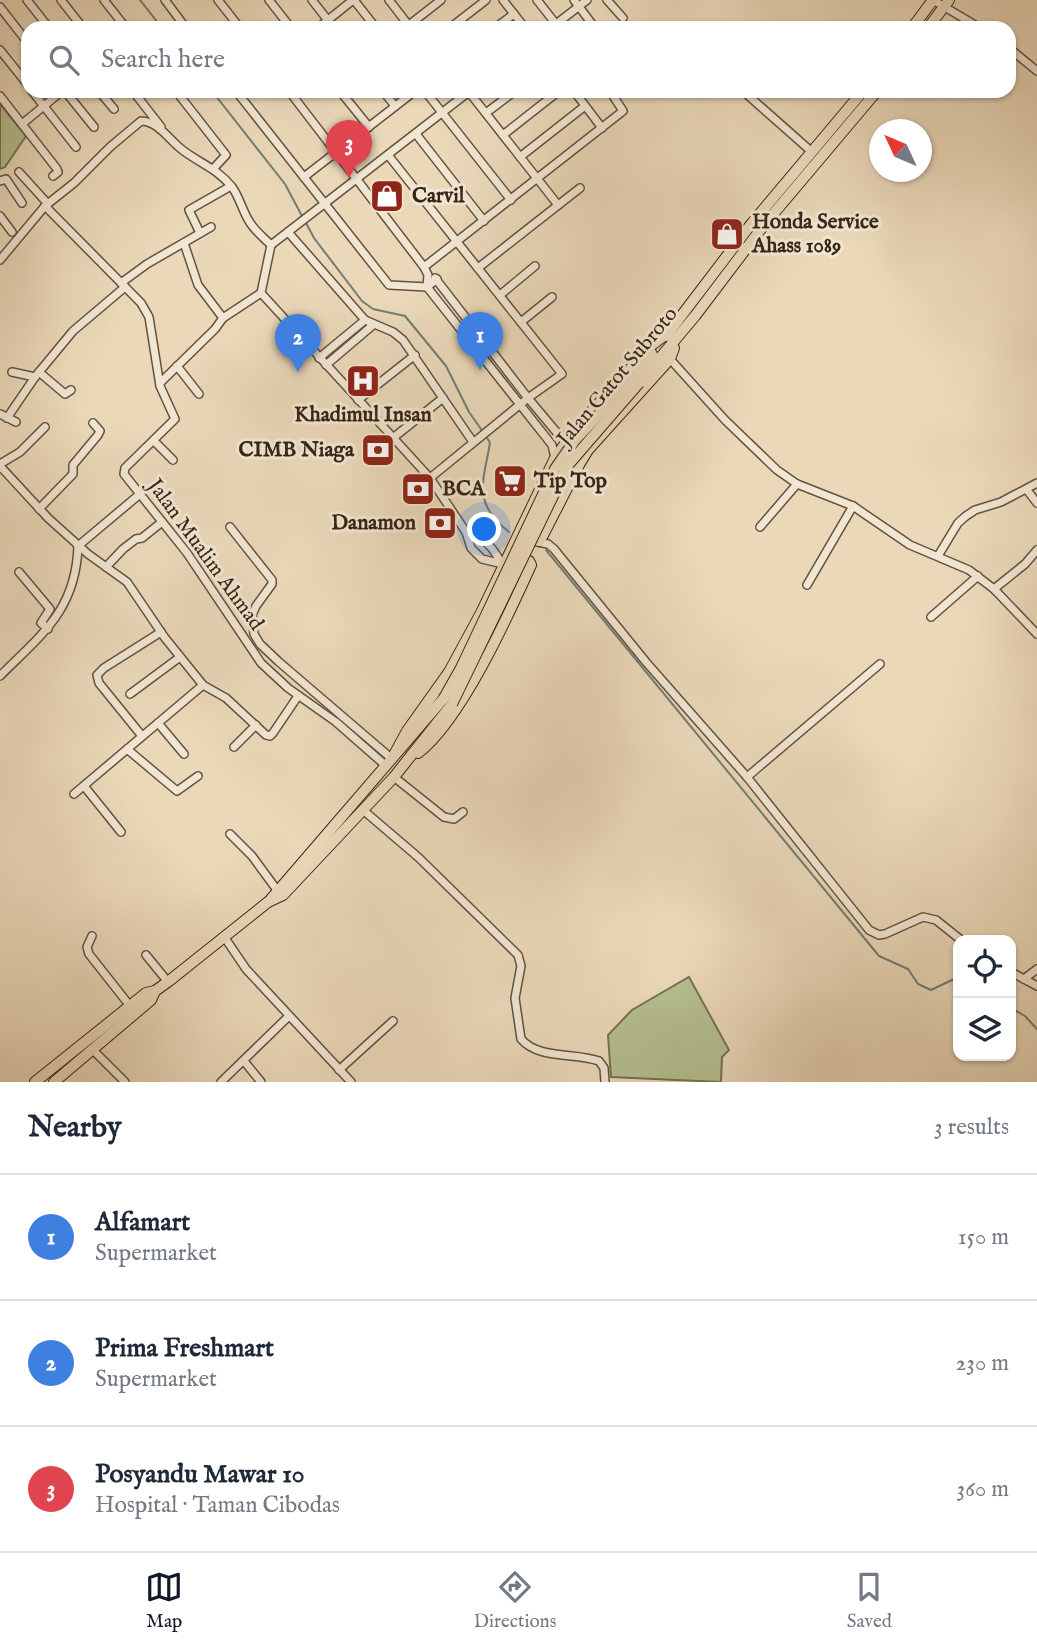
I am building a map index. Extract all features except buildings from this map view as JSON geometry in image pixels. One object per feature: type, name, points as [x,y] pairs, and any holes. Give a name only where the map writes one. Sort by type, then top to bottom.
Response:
[{"type":"highway","points":[[917,21],[933,0]]},
{"type":"highway","points":[[933,21],[947,3]]},
{"type":"highway","name":"Jalan Gatot Subroto","points":[[674,334],[752,223],[857,98]]},
{"type":"highway","name":"Jalan Gatot Subroto","points":[[268,902],[282,895],[408,761],[448,701],[568,465],[871,98]]},
{"type":"highway","points":[[540,541],[588,450],[670,359],[674,334]]},
{"type":"highway","points":[[390,759],[449,672],[555,458],[569,438],[652,345],[674,334]]},
{"type":"highway","points":[[522,527],[522,540],[528,544]]},
{"type":"highway","points":[[408,761],[429,745],[455,712],[530,568],[530,562],[522,557]]},
{"type":"highway","name":"Jalan Gatot Subroto","points":[[35,1082],[146,993],[155,991],[268,902],[390,759],[448,701]]},
{"type":"highway","name":"Jalan Gatot Subroto","points":[[54,1082],[151,1000],[155,991]]},
{"type":"street","points":[[27,0],[44,21]]},
{"type":"street","points":[[61,0],[78,21]]},
{"type":"street","points":[[104,0],[120,21]]},
{"type":"street","points":[[218,0],[234,21]]},
{"type":"street","points":[[269,0],[286,21]]},
{"type":"street","points":[[312,0],[327,20],[354,0],[370,21]]},
{"type":"street","points":[[417,21],[441,0]]},
{"type":"street","points":[[459,21],[486,0]]},
{"type":"street","points":[[503,0],[520,21]]},
{"type":"street","points":[[537,0],[552,21]]},
{"type":"street","points":[[561,21],[576,3],[587,0]]},
{"type":"street","points":[[607,0],[623,18]]},
{"type":"street","points":[[933,0],[947,3],[971,21]]},
{"type":"street","points":[[392,1],[406,21]]},
{"type":"street","points":[[169,2],[181,21]]},
{"type":"street","points":[[576,3],[590,21]]},
{"type":"street","points":[[0,7],[21,34]]},
{"type":"street","points":[[504,21],[514,14]]},
{"type":"street","points":[[0,50],[21,77]]},
{"type":"street","points":[[1016,54],[1037,71]]},
{"type":"street","points":[[0,96],[58,170],[53,176]]},
{"type":"street","points":[[38,98],[76,146]]},
{"type":"street","points":[[22,124],[55,98]]},
{"type":"street","points":[[70,98],[94,127]]},
{"type":"street","points":[[105,98],[114,109]]},
{"type":"street","points":[[138,98],[163,131],[182,149],[214,168],[231,186],[251,225],[271,245]]},
{"type":"street","points":[[181,98],[226,155],[214,168]]},
{"type":"street","points":[[242,98],[389,285],[427,287],[438,279]]},
{"type":"street","points":[[295,98],[426,271],[438,279],[528,398],[558,433],[569,438]]},
{"type":"street","points":[[346,98],[369,127]]},
{"type":"street","points":[[389,98],[395,106]]},
{"type":"street","points":[[304,177],[406,98]]},
{"type":"street","points":[[430,98],[511,200]]},
{"type":"street","points":[[160,383],[215,330],[223,318],[261,293],[271,245],[461,98]]},
{"type":"street","points":[[475,98],[558,205]]},
{"type":"street","points":[[486,113],[506,98]]},
{"type":"street","points":[[503,135],[550,98]]},
{"type":"street","points":[[579,98],[602,128]]},
{"type":"street","points":[[426,271],[457,242],[624,110],[615,98]]},
{"type":"street","points":[[751,98],[812,152]]},
{"type":"street","points":[[520,158],[585,106]]},
{"type":"street","points":[[0,260],[46,205],[141,121],[144,120],[163,131]]},
{"type":"street","points":[[416,134],[484,221]]},
{"type":"street","points":[[388,155],[562,374],[520,404],[430,478]]},
{"type":"street","name":"Jalan Mualim Ahmad","points":[[19,172],[46,205],[147,311],[160,383],[175,419],[124,470],[228,610],[261,663],[298,696],[390,759]]},
{"type":"street","points":[[0,181],[6,179],[22,203]]},
{"type":"street","points":[[200,233],[189,210],[231,186]]},
{"type":"street","points":[[478,268],[580,188]]},
{"type":"street","points":[[0,216],[12,232]]},
{"type":"street","points":[[16,422],[4,416],[74,331],[147,264],[211,227]]},
{"type":"street","points":[[288,232],[365,320],[398,336],[415,355],[476,441]]},
{"type":"street","points":[[184,243],[198,285],[223,318]]},
{"type":"street","points":[[500,295],[536,266]]},
{"type":"street","points":[[426,271],[427,287],[552,445],[555,458]]},
{"type":"street","points":[[261,293],[430,478],[466,532],[471,548],[482,559],[513,566],[522,557],[528,544],[540,541],[554,549],[646,662],[747,777],[869,930],[879,935],[885,934],[923,917],[936,920],[955,935]]},
{"type":"street","points":[[521,322],[552,297]]},
{"type":"street","points":[[319,358],[365,320]]},
{"type":"street","points":[[326,365],[373,325]]},
{"type":"street","points":[[358,400],[415,355]]},
{"type":"street","points":[[670,359],[760,454],[797,484],[853,506],[910,545],[978,576],[1037,634]]},
{"type":"street","points":[[177,366],[200,394]]},
{"type":"street","points":[[12,372],[37,375],[65,394],[71,390]]},
{"type":"street","points":[[393,438],[443,398]]},
{"type":"street","points":[[39,509],[73,474],[73,465],[99,435],[100,431],[93,423]]},
{"type":"street","points":[[45,427],[20,453],[0,465],[39,509],[78,545],[127,582],[161,632],[203,685],[226,698],[266,735],[271,736],[298,696]]},
{"type":"street","points":[[153,441],[173,460]]},
{"type":"street","points":[[760,527],[797,484]]},
{"type":"street","points":[[938,556],[958,523],[966,516],[975,510],[1032,491],[1037,484]]},
{"type":"street","points":[[1032,491],[1037,503]]},
{"type":"street","points":[[0,676],[48,629],[73,584],[78,545],[140,494]]},
{"type":"street","points":[[807,585],[853,506]]},
{"type":"street","points":[[106,567],[136,539],[142,538],[162,522]]},
{"type":"street","points":[[230,527],[272,580],[252,615],[254,634],[260,644],[390,759]]},
{"type":"street","points":[[466,532],[478,535],[492,547],[503,564]]},
{"type":"street","points":[[994,589],[1025,564],[1037,550]]},
{"type":"street","points":[[19,572],[49,608],[50,612],[41,623],[48,629]]},
{"type":"street","points":[[931,618],[978,576]]},
{"type":"street","points":[[142,736],[97,677],[104,667],[161,632]]},
{"type":"street","points":[[130,694],[180,657]]},
{"type":"street","points":[[0,663],[7,669]]},
{"type":"street","points":[[747,777],[880,664]]},
{"type":"street","points":[[74,794],[203,685]]},
{"type":"street","points":[[158,723],[184,754]]},
{"type":"street","points":[[234,747],[256,725]]},
{"type":"street","points":[[127,749],[177,792],[198,776]]},
{"type":"street","points":[[394,777],[444,817],[454,819],[463,812]]},
{"type":"street","points":[[84,786],[121,832]]},
{"type":"street","points":[[363,810],[418,857],[518,955],[521,966],[515,998],[521,1039],[524,1043],[537,1050],[599,1061],[604,1068],[605,1082]]},
{"type":"street","points":[[230,834],[252,856],[277,890]]},
{"type":"street","points":[[92,936],[87,947],[89,954],[130,1006]]},
{"type":"street","points":[[225,938],[246,969],[351,1082]]},
{"type":"street","points":[[146,955],[167,982]]},
{"type":"street","points":[[1024,979],[1037,969]]},
{"type":"street","points":[[1016,975],[1037,986]]},
{"type":"street","points":[[221,1082],[288,1017]]},
{"type":"street","points":[[339,1070],[393,1021]]},
{"type":"street","points":[[93,1050],[125,1082]]},
{"type":"street","points":[[244,1061],[261,1082]]},
{"type":"green space","points":[[0,104],[26,136],[5,167],[0,169]]},
{"type":"green space","points":[[689,977],[729,1050],[722,1057],[721,1082],[611,1077],[608,1035],[632,1010]]},
{"type":"waterway","points":[[140,0],[156,21]]},
{"type":"waterway","points":[[217,98],[285,184],[302,216]]},
{"type":"waterway","points":[[305,221],[314,238],[362,301],[373,309],[405,316],[446,366],[469,412],[483,432]]},
{"type":"waterway","points":[[486,436],[490,443],[483,481],[485,502],[489,511],[509,532]]},
{"type":"waterway","points":[[546,550],[879,956],[908,969],[918,984],[931,990],[953,979]]},
{"type":"waterway","points":[[1016,1011],[1037,1029]]},
{"type":"place","name":"Posyandu Mawar 10","points":[[349,178]]},
{"type":"place","name":"Carvil","points":[[387,196]]},
{"type":"place","name":"Honda Service Ahass 1089","points":[[727,234]]},
{"type":"place","name":"Alfamart","points":[[480,370]]},
{"type":"place","name":"Prima Freshmart","points":[[298,372]]},
{"type":"place","name":"Khadimul Insan","points":[[363,381]]},
{"type":"place","name":"CIMB Niaga","points":[[378,450]]},
{"type":"place","name":"Tip Top","points":[[510,481]]},
{"type":"place","name":"BCA","points":[[418,489]]},
{"type":"place","name":"Danamon","points":[[440,523]]}]
